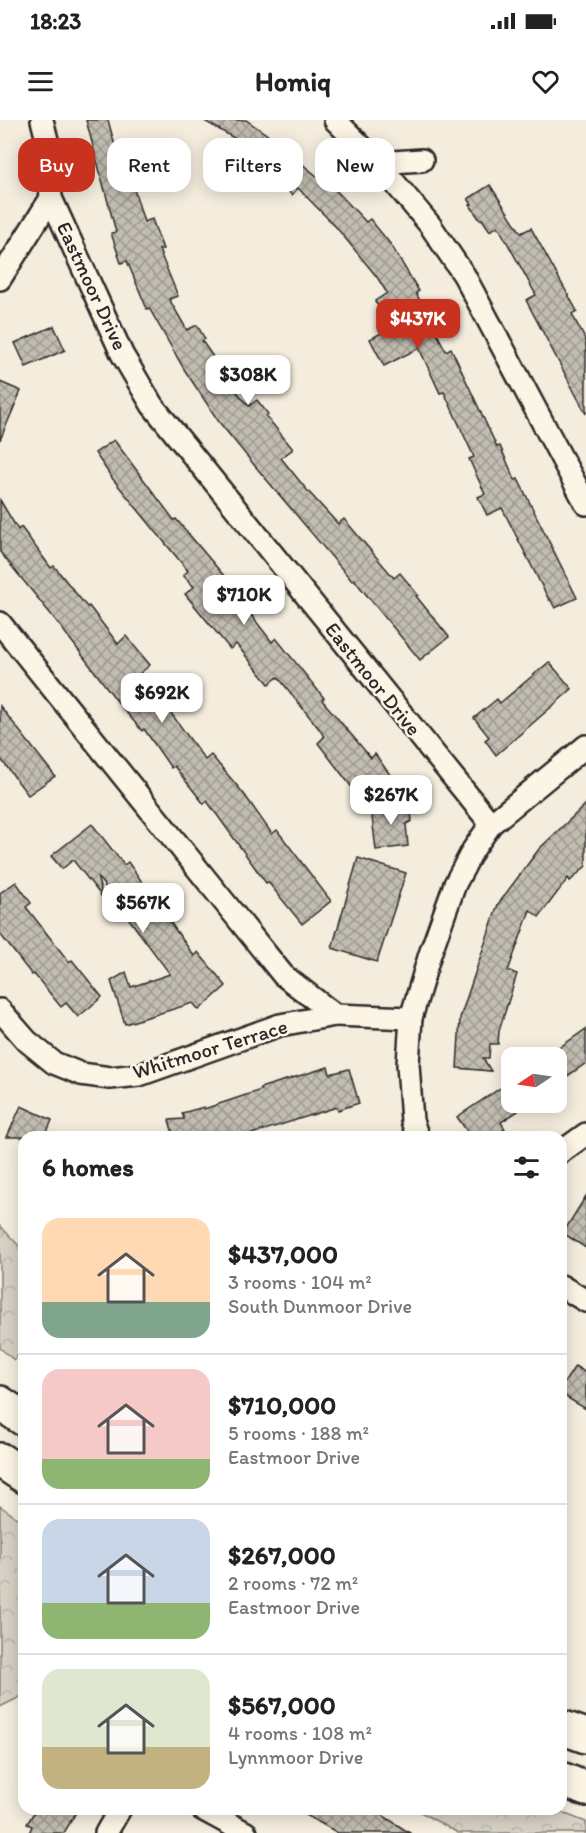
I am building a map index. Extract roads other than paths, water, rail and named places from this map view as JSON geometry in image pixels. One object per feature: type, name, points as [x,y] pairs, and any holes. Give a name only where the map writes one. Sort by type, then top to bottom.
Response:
[{"type":"highway","points":[[0,1403],[18,1415]]},
{"type":"highway","points":[[0,1460],[18,1472]]},
{"type":"highway","points":[[567,1729],[586,1736]]},
{"type":"highway","points":[[567,1781],[586,1789]]},
{"type":"street","name":"Eastmoor Drive","points":[[42,120],[51,198],[122,354],[152,405],[490,824]]},
{"type":"street","points":[[335,120],[353,138]]},
{"type":"street","points":[[395,162],[422,160]]},
{"type":"street","points":[[395,183],[430,225],[464,275],[586,504]]},
{"type":"street","points":[[0,279],[51,198]]},
{"type":"street","points":[[0,623],[284,975],[335,1015]]},
{"type":"street","points":[[416,1131],[412,1121],[408,1065],[411,1018],[430,954],[455,884],[490,824],[586,746]]},
{"type":"street","name":"Whitmoor Terrace","points":[[0,1010],[27,1041],[54,1062],[81,1074],[111,1078],[139,1075],[280,1025],[335,1015],[411,1018]]},
{"type":"street","points":[[567,1148],[586,1134]]},
{"type":"street","points":[[567,1290],[586,1301]]},
{"type":"street","points":[[106,1833],[116,1815]]},
{"type":"street","points":[[213,1815],[246,1833]]}]
